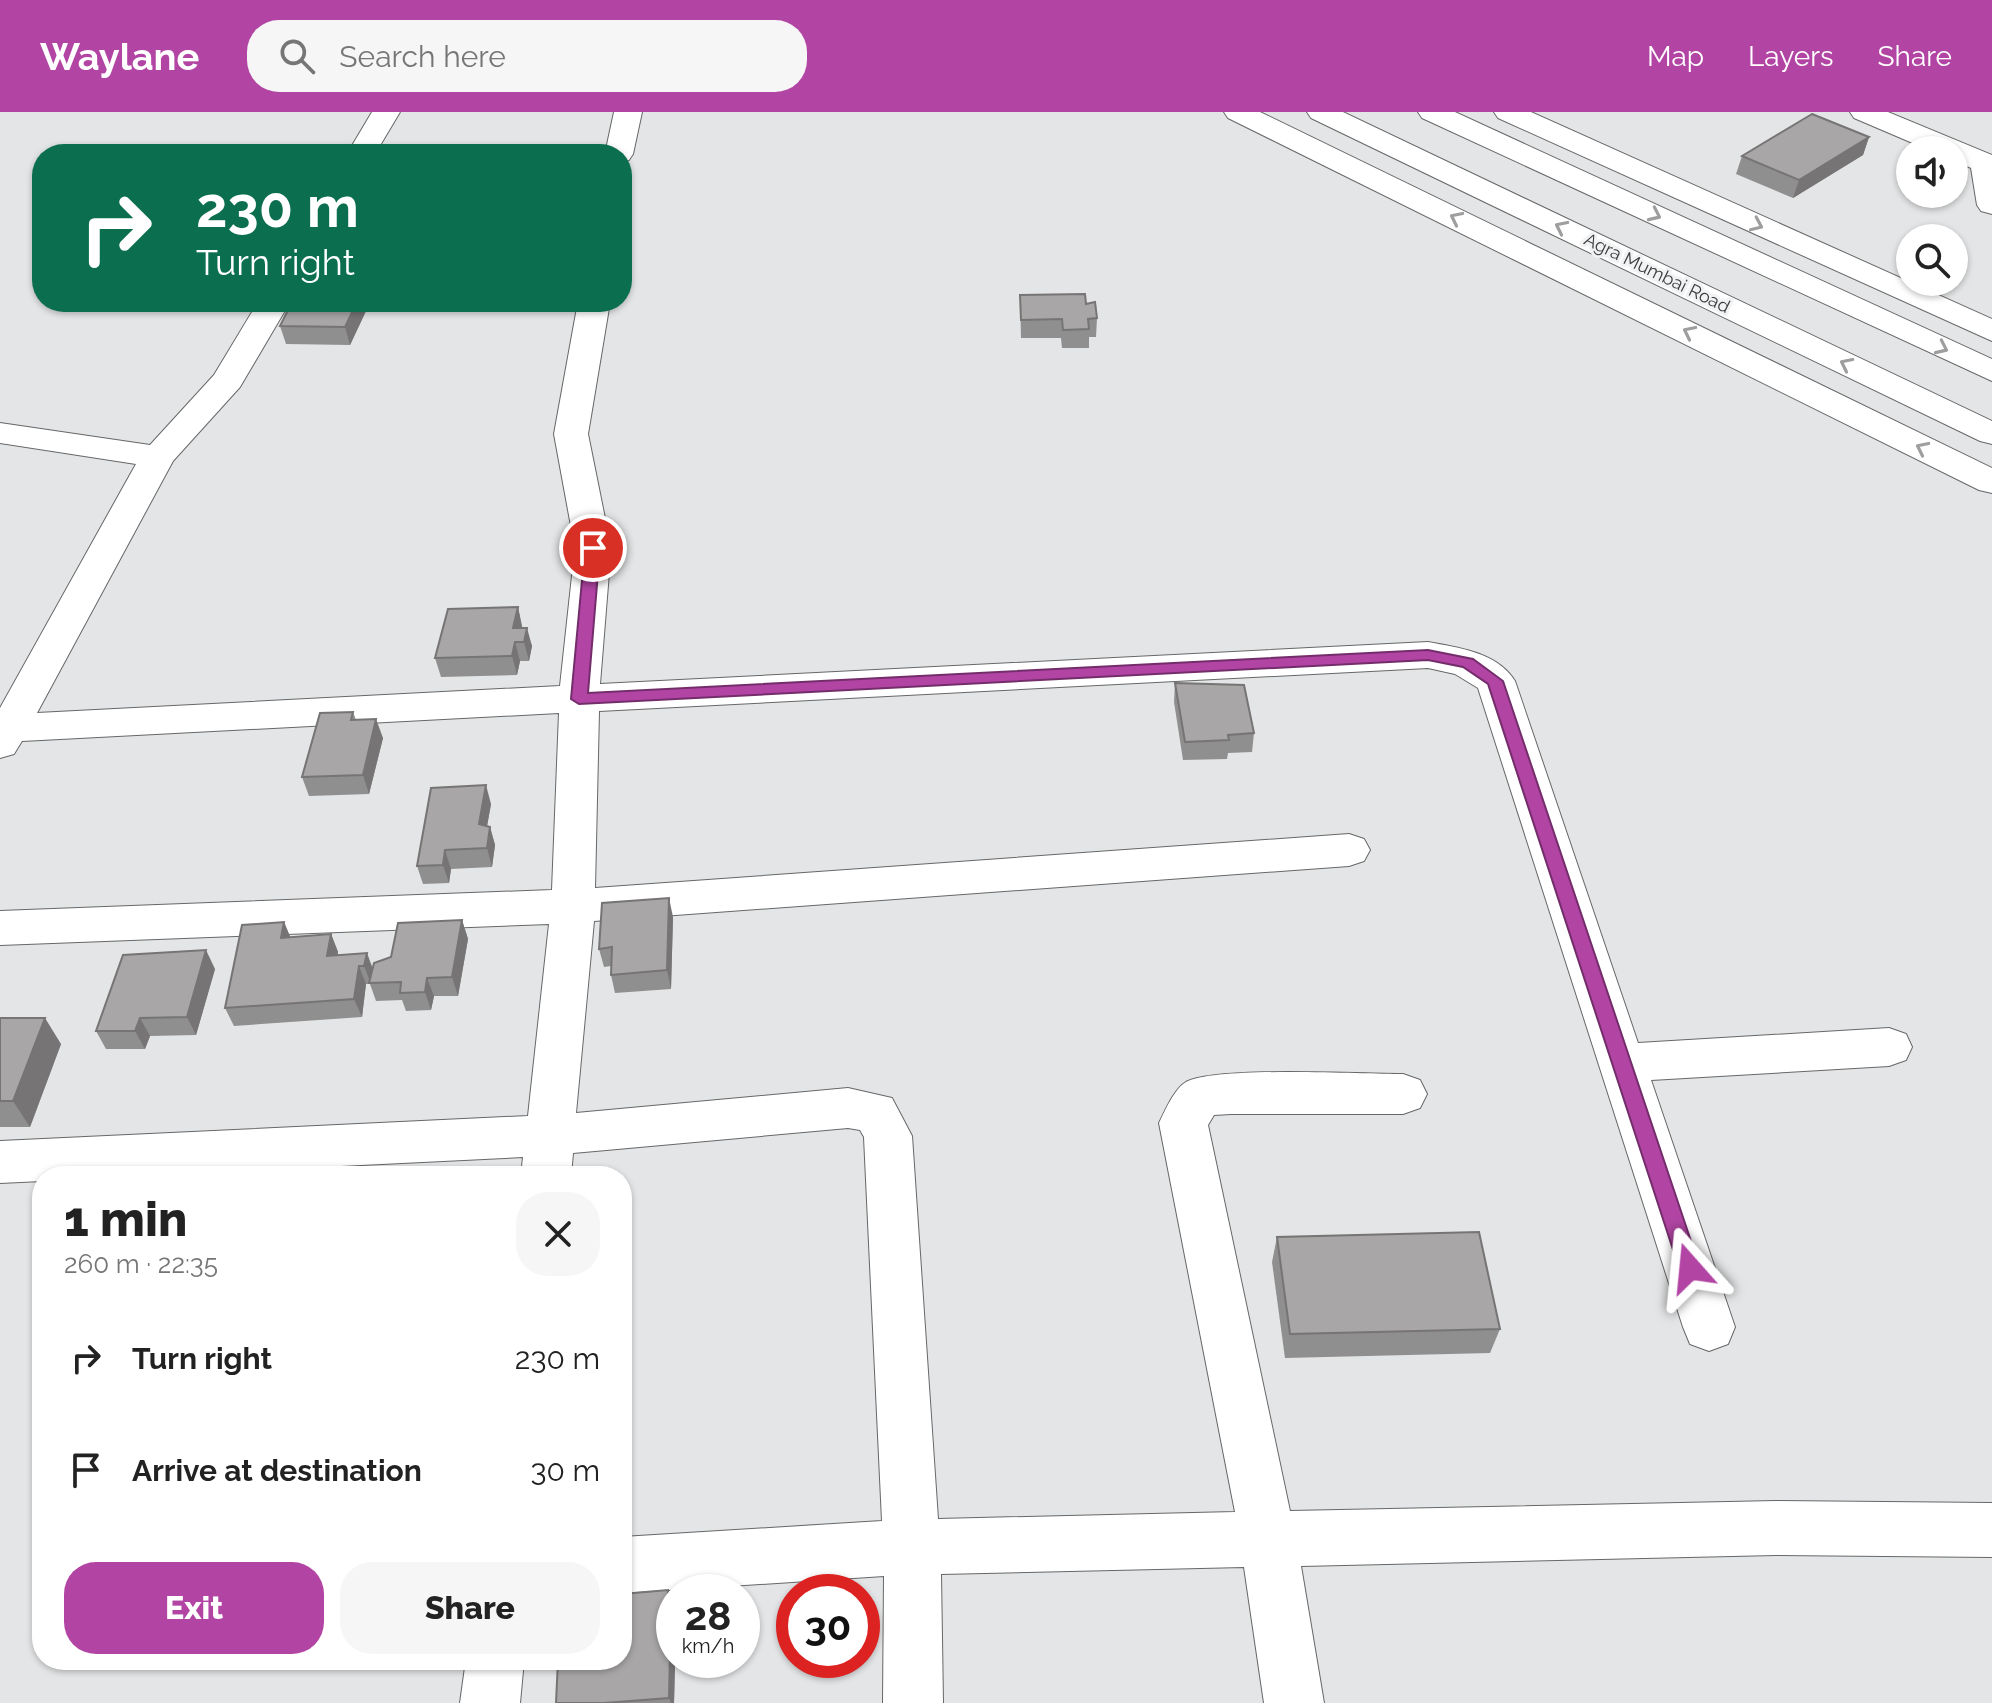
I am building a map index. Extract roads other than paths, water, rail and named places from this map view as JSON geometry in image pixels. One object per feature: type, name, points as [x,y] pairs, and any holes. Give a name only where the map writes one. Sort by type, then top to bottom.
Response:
[{"type":"main road","points":[[367,144],[386,112]]},
{"type":"main road","points":[[621,144],[628,112]]},
{"type":"main road","points":[[1238,112],[1992,482]]},
{"type":"main road","name":"Agra Mumbai Road","points":[[1321,112],[1992,434]]},
{"type":"main road","points":[[1432,112],[1992,371]]},
{"type":"main road","points":[[1508,112],[1992,331]]},
{"type":"main road","points":[[1864,112],[1988,161],[1992,205]]},
{"type":"main road","points":[[5,736],[158,457],[228,380],[268,312]]},
{"type":"main road","points":[[549,1155],[573,906],[579,699],[593,548],[571,434],[592,312]]},
{"type":"main road","points":[[0,433],[158,457]]},
{"type":"main road","points":[[5,736],[579,699],[1428,655],[1467,663],[1495,681],[1709,1327]]},
{"type":"main road","points":[[0,928],[573,906],[1349,850]]},
{"type":"main road","points":[[1622,1063],[1889,1047]]},
{"type":"main road","points":[[1294,1703],[1268,1539],[1183,1123],[1200,1097],[1231,1094],[1403,1094]]},
{"type":"main road","points":[[0,1162],[549,1155],[848,1108],[875,1112],[888,1136],[912,1547],[913,1703]]},
{"type":"main road","points":[[632,1564],[912,1547],[1776,1528],[1992,1530]]},
{"type":"main road","points":[[490,1703],[494,1670]]}]
